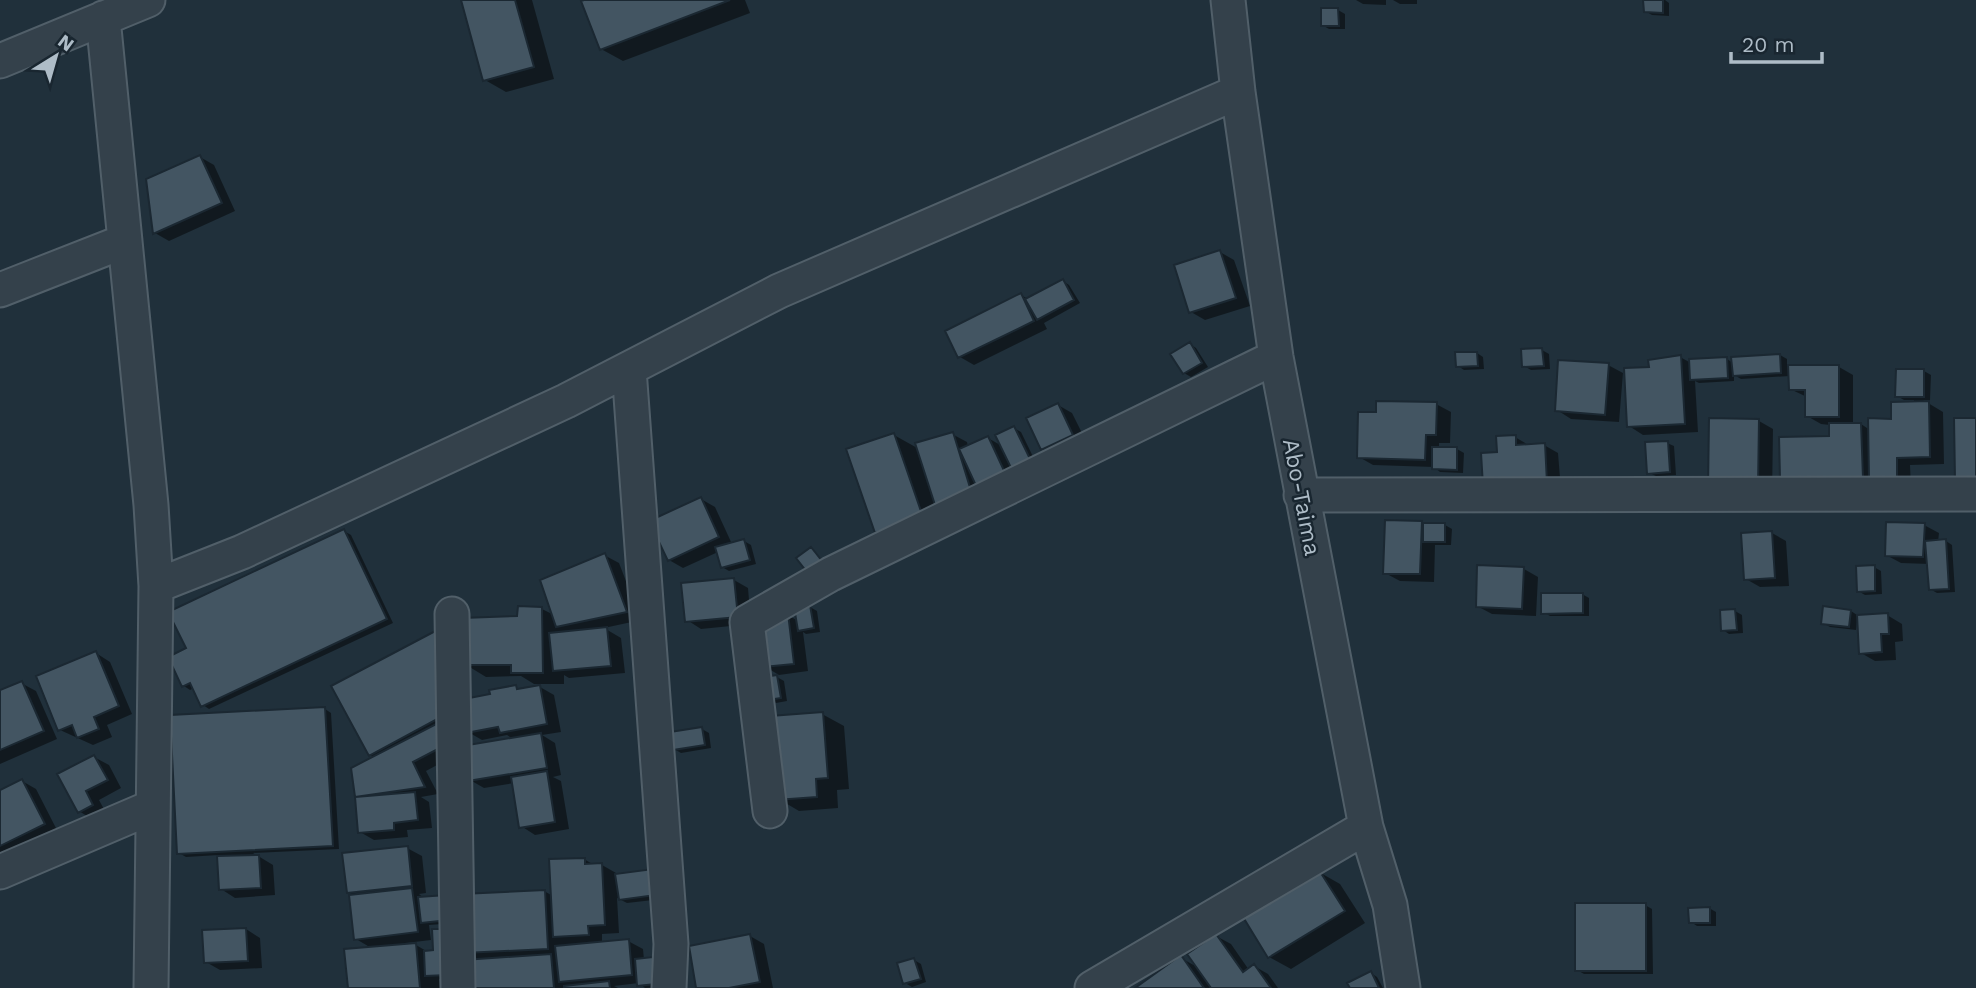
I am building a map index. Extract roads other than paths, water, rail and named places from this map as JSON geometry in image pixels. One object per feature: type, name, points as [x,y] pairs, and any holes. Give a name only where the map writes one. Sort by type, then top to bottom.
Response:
[{"type":"street","points":[[0,61],[148,0]]},
{"type":"street","name":"Abo-Taima","points":[[1228,0],[1238,92],[1276,357],[1366,827],[1390,905],[1404,988]]},
{"type":"street","points":[[103,18],[151,506],[156,586],[150,988]]},
{"type":"street","points":[[156,586],[242,552],[566,401],[779,291],[1238,92]]},
{"type":"street","points":[[0,290],[125,241]]},
{"type":"street","points":[[770,811],[747,622],[831,574],[1276,357]]},
{"type":"street","points":[[629,369],[671,943],[669,988]]},
{"type":"street","points":[[1301,495],[1976,494]]},
{"type":"street","points":[[452,614],[458,988]]},
{"type":"street","points":[[0,872],[152,807]]},
{"type":"street","points":[[1092,988],[1366,827]]}]
